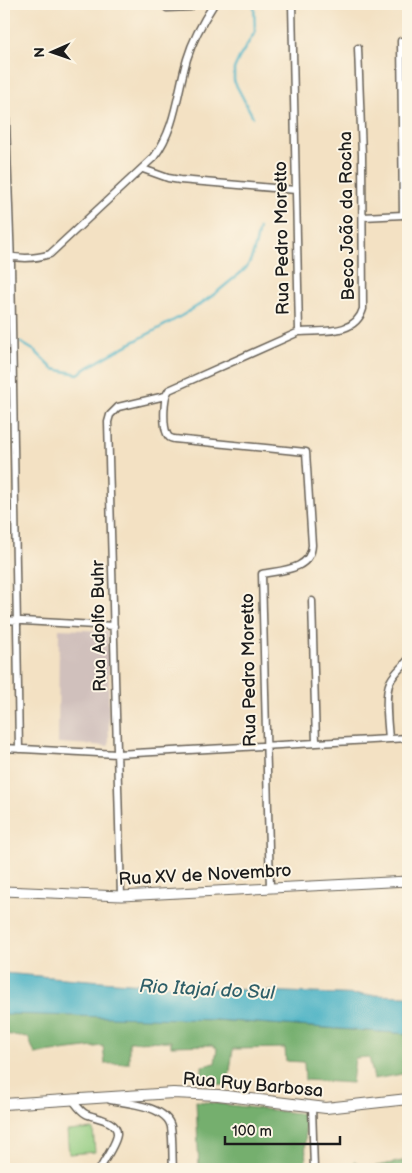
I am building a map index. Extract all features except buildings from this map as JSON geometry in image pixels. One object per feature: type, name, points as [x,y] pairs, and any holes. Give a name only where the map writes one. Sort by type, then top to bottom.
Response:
[{"type":"main road","name":"Rua XV de Novembro","points":[[4,891],[121,896],[408,881]]},
{"type":"main road","name":"Rua Ruy Barbosa","points":[[4,1104],[196,1093],[334,1108],[408,1099]]},
{"type":"street","points":[[168,8],[190,7],[190,4]]},
{"type":"street","points":[[7,256],[34,258],[50,254],[144,169],[162,146],[168,134],[191,47],[214,4]]},
{"type":"street","name":"Rua Pedro Moretto","points":[[270,888],[262,574],[296,567],[311,556],[312,545],[306,452],[170,438],[166,430],[165,396],[169,390],[299,332],[292,4]]},
{"type":"street","points":[[363,217],[403,215],[401,41],[408,41]]},
{"type":"street","name":"Beco João da Rocha","points":[[299,332],[347,328],[361,317],[364,302],[358,48]]},
{"type":"street","points":[[4,66],[19,749]]},
{"type":"street","points":[[144,169],[168,178],[180,180],[296,190]]},
{"type":"street","name":"Rua Adolfo Buhr","points":[[121,896],[108,422],[110,415],[118,407],[165,396]]},
{"type":"street","points":[[312,601],[316,743]]},
{"type":"street","points":[[4,620],[114,626]]},
{"type":"street","points":[[389,739],[389,683],[408,660]]},
{"type":"street","points":[[4,748],[117,754],[408,738]]},
{"type":"street","points":[[96,1098],[148,1108],[165,1116],[171,1124],[173,1169]]},
{"type":"street","points":[[72,1099],[85,1113],[109,1123],[116,1129],[115,1140],[100,1169]]},
{"type":"street","points":[[312,1107],[314,1169]]},
{"type":"shaded area","points":[[59,629],[108,631],[109,746],[58,743]]},
{"type":"green space","points":[[4,1011],[216,1020],[408,1034],[408,1073],[374,1079],[369,1057],[355,1058],[352,1083],[305,1080],[304,1062],[286,1061],[285,1048],[233,1049],[228,1086],[202,1081],[202,1066],[215,1063],[217,1048],[211,1045],[171,1046],[171,1041],[129,1042],[129,1063],[105,1064],[103,1046],[35,1054],[28,1037],[4,1034]]},
{"type":"green space","points":[[196,1101],[305,1114],[306,1169],[199,1169]]},
{"type":"green space","points":[[93,1129],[95,1152],[69,1154],[67,1131]]},
{"type":"green space","points":[[407,1160],[408,1169],[354,1169],[354,1161],[367,1168]]},
{"type":"water","name":"Rio Itajaí do Sul","points":[[4,973],[206,988],[408,996],[408,1034],[216,1020],[4,1014]]},
{"type":"waterway","points":[[253,117],[234,81],[234,69],[255,32],[254,4]]},
{"type":"waterway","points":[[20,342],[35,351],[53,369],[78,374],[211,297],[246,268],[251,259],[259,228]]}]
